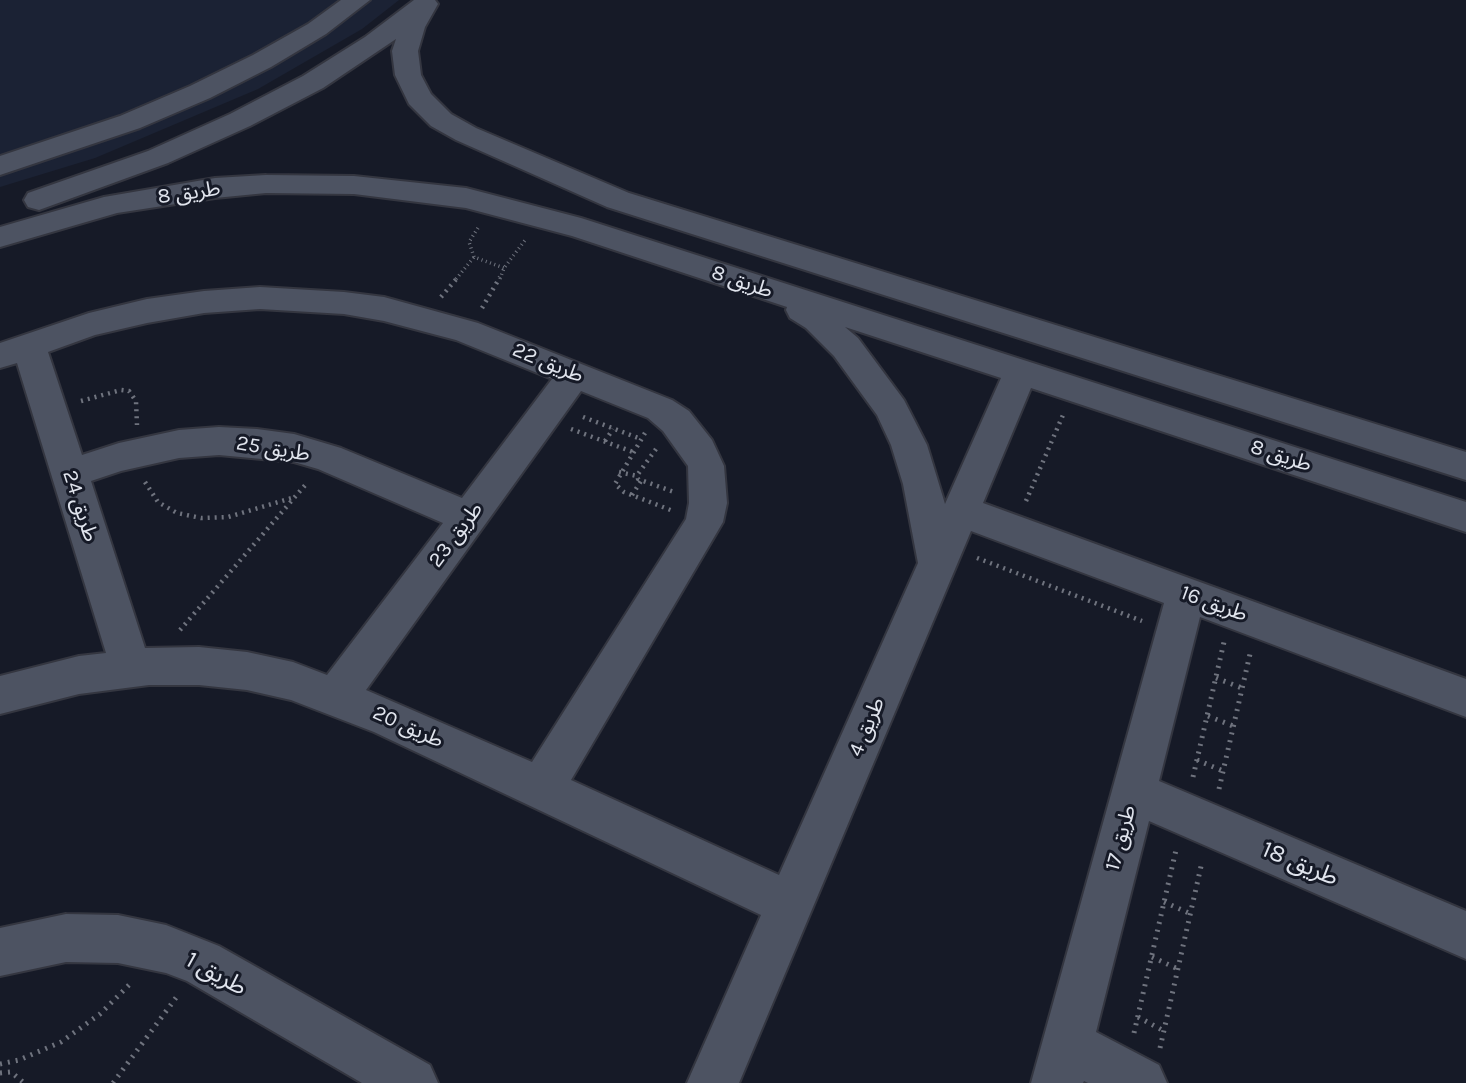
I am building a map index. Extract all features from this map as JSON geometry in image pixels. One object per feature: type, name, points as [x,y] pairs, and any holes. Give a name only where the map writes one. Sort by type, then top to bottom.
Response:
[{"type":"street","points":[[0,166],[130,122],[200,92],[317,29],[357,0]]},
{"type":"street","points":[[0,212],[67,191],[158,157],[240,120],[313,82],[374,43],[427,2]]},
{"type":"street","points":[[427,2],[412,27],[405,51],[408,75],[419,98],[441,120],[466,134],[618,200],[1320,418],[1466,466]]},
{"type":"street","points":[[67,191],[162,175],[252,165],[340,163],[425,169],[618,200]]},
{"type":"street","name":"طريق 8","points":[[0,237],[115,204],[215,188],[266,184],[315,183],[392,188],[494,204],[543,216],[1466,517]]},
{"type":"street","points":[[780,295],[818,320],[846,347],[891,409],[909,445],[922,484],[948,540]]},
{"type":"street","name":"طريق 22","points":[[15,351],[89,325],[147,311],[204,302],[260,298],[344,303],[424,318],[576,373],[668,415],[699,450],[706,467],[706,513]]},
{"type":"street","name":"طريق 24","points":[[15,351],[69,474],[140,666]]},
{"type":"street","name":"طريق 4","points":[[713,1083],[1021,371]]},
{"type":"street","name":"طريق 23","points":[[336,697],[576,373]]},
{"type":"street","points":[[1310,465],[1320,418]]},
{"type":"street","name":"طريق 25","points":[[69,474],[139,452],[219,441],[293,448],[328,458],[469,517]]},
{"type":"street","points":[[541,789],[706,513]]},
{"type":"street","name":"طريق 16","points":[[948,540],[1014,530],[1181,614],[1466,698]]},
{"type":"street","name":"طريق 17","points":[[1062,1063],[1181,614]]},
{"type":"street","name":"طريق 20","points":[[0,695],[79,675],[140,666],[199,666],[247,671],[293,681],[389,718],[790,904]]},
{"type":"street","name":"طريق 18","points":[[1133,793],[1466,935]]},
{"type":"street","name":"طريق 1","points":[[0,952],[12,947],[66,938],[118,939],[184,956],[412,1083]]},
{"type":"street","points":[[1062,1063],[1142,1083]]},
{"type":"path","points":[[474,257],[469,242],[494,204]]},
{"type":"path","points":[[466,331],[496,288],[503,268],[543,216]]},
{"type":"path","points":[[474,257],[503,268]]},
{"type":"path","points":[[424,318],[474,257]]},
{"type":"path","points":[[1014,530],[1074,389]]},
{"type":"path","points":[[548,412],[641,439]]},
{"type":"path","points":[[548,412],[633,452]]},
{"type":"path","points":[[668,415],[641,439],[615,484],[632,496],[706,513]]},
{"type":"path","points":[[632,496],[668,415]]},
{"type":"path","points":[[605,441],[613,429]]},
{"type":"path","points":[[140,666],[328,458]]},
{"type":"path","points":[[620,472],[706,513]]},
{"type":"path","points":[[948,540],[1181,614]]},
{"type":"path","points":[[1216,678],[1242,688]]},
{"type":"path","points":[[1208,716],[1233,726]]},
{"type":"path","points":[[1197,760],[1223,771]]},
{"type":"path","points":[[1164,902],[1191,914]]},
{"type":"path","points":[[0,1065],[61,1042],[184,956]]},
{"type":"path","points":[[113,1083],[184,956]]},
{"type":"path","points":[[1152,957],[1178,969]]},
{"type":"path","points":[[1138,1017],[1164,1031]]},
{"type":"path","points":[[0,1073],[11,1072],[24,1083]]},
{"type":"shaded area","points":[[0,0],[399,0],[362,29],[258,89],[95,158],[0,187]]}]
